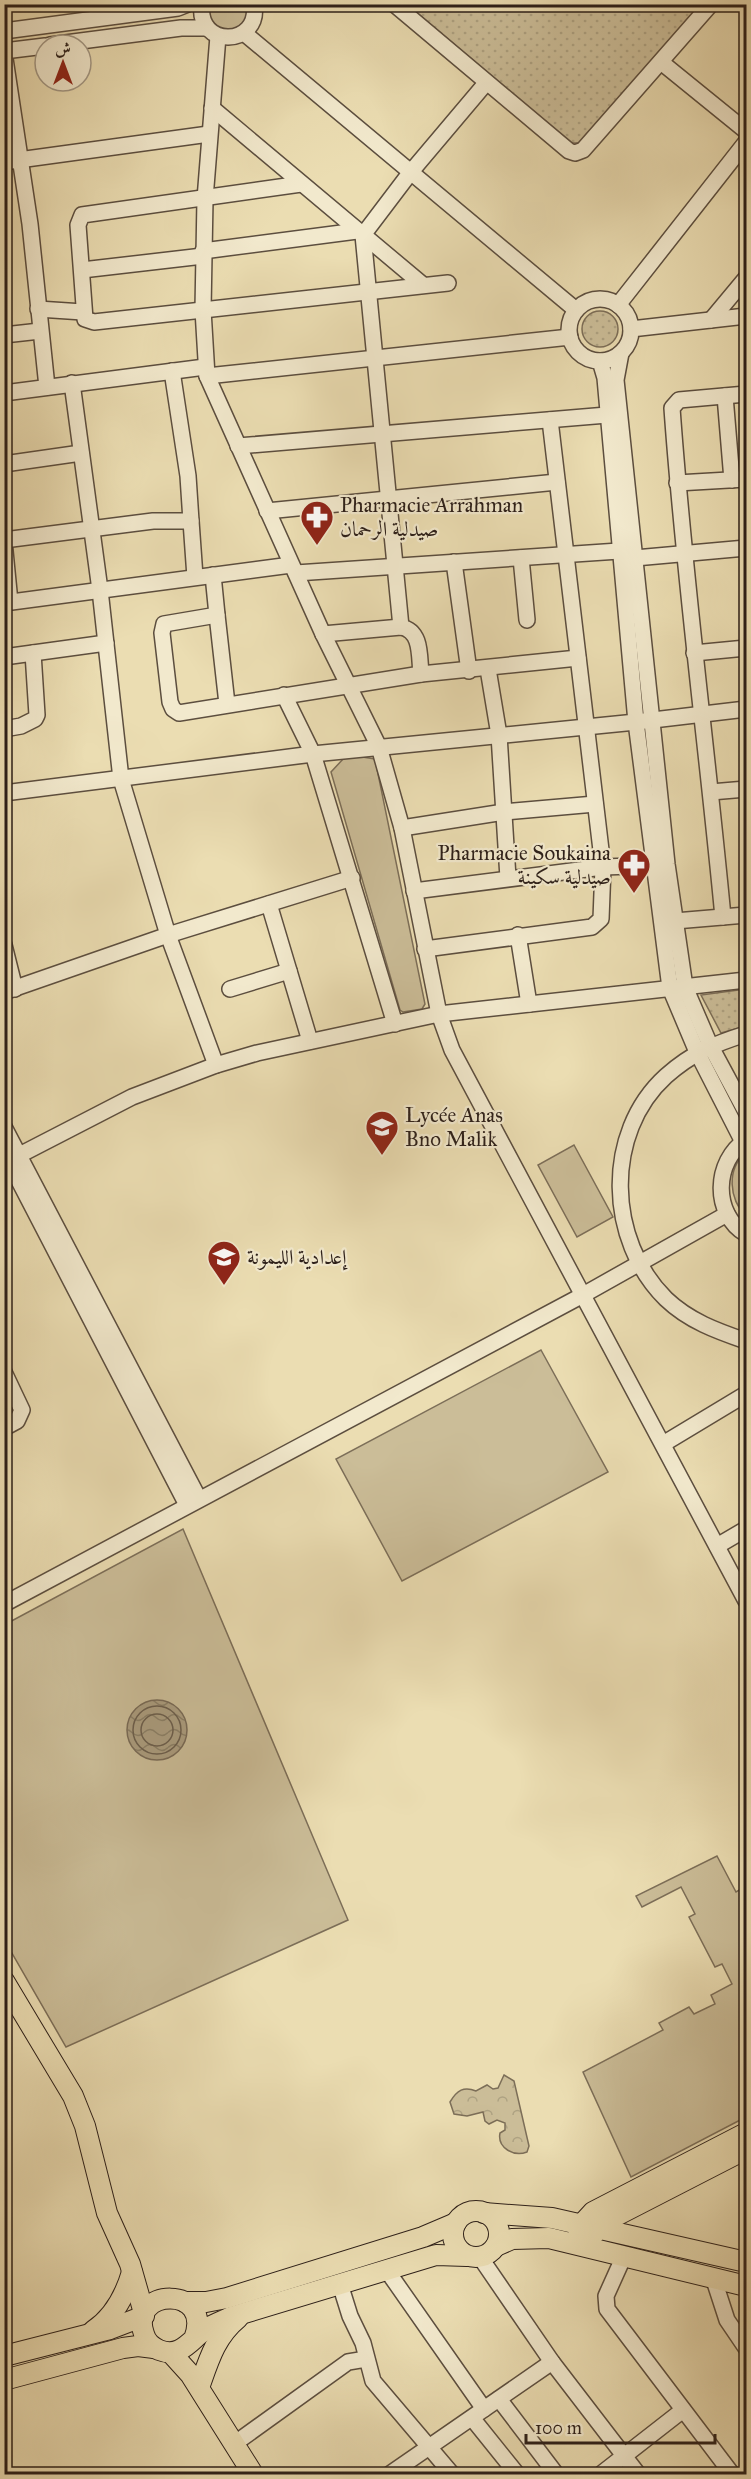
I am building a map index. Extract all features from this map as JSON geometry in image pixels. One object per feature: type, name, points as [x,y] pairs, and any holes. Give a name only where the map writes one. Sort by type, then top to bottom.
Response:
[{"type":"main road","points":[[4,1981],[73,2096],[85,2126],[107,2212],[131,2268],[144,2315],[142,2329],[144,2336],[190,2374],[201,2388],[253,2475]]},
{"type":"main road","points":[[582,2246],[593,2212],[747,2133]]},
{"type":"main road","points":[[589,2226],[747,2150]]},
{"type":"main road","points":[[481,2253],[457,2248],[454,2242],[453,2229],[465,2214],[471,2212],[568,2214],[605,2205]]},
{"type":"main road","points":[[481,2253],[499,2234],[494,2221],[484,2213]]},
{"type":"main road","points":[[531,2215],[747,2262]]},
{"type":"main road","points":[[4,2356],[86,2335],[144,2315],[157,2300],[206,2302],[227,2298],[423,2237],[456,2223]]},
{"type":"main road","points":[[4,2380],[123,2348],[138,2346],[180,2351],[207,2328],[246,2313],[436,2255],[481,2253],[512,2239],[549,2238],[747,2286]]},
{"type":"main road","points":[[131,2268],[144,2281],[180,2300],[196,2314],[198,2323],[193,2340],[194,2369],[201,2388]]},
{"type":"main road","points":[[86,2335],[108,2319],[119,2304],[131,2268]]},
{"type":"main road","points":[[201,2388],[212,2351],[224,2331],[246,2313]]},
{"type":"street","points":[[4,31],[178,8],[188,4]]},
{"type":"street","points":[[202,4],[201,13],[212,32],[212,108],[203,253],[206,371],[293,569],[379,747],[402,828],[424,949],[439,1014],[452,1050],[747,1601]]},
{"type":"street","points":[[93,39],[181,28],[212,32],[226,38],[244,33],[254,19],[254,4]]},
{"type":"street","points":[[394,4],[569,151],[575,153],[583,150],[711,4]]},
{"type":"street","points":[[244,33],[576,310]]},
{"type":"street","points":[[33,48],[4,52],[21,160],[47,387]]},
{"type":"street","points":[[661,63],[747,131]]},
{"type":"street","points":[[82,270],[360,233],[486,82]]},
{"type":"street","points":[[212,108],[423,285]]},
{"type":"street","points":[[4,162],[209,134]]},
{"type":"street","points":[[618,305],[747,142]]},
{"type":"street","points":[[301,184],[82,215],[78,225],[85,319],[94,322],[448,283]]},
{"type":"street","points":[[360,233],[376,356],[387,498],[401,627]]},
{"type":"street","points":[[711,320],[747,278]]},
{"type":"street","points":[[601,299],[618,305],[625,311],[631,329],[629,342],[621,353],[600,361],[581,354],[570,337],[570,323],[576,310],[583,304],[601,299]]},
{"type":"street","points":[[38,309],[83,312]]},
{"type":"street","points":[[631,329],[747,316]]},
{"type":"street","points":[[4,335],[40,331]]},
{"type":"street","points":[[4,393],[172,371],[206,371],[570,337]]},
{"type":"street","points":[[621,353],[616,380],[652,720],[660,865],[675,921],[678,988]]},
{"type":"street","points":[[600,361],[605,378],[636,722],[678,988],[745,1141],[729,1156],[722,1175],[721,1195],[727,1214],[740,1230],[747,1234]]},
{"type":"street","points":[[172,371],[188,476],[195,577]]},
{"type":"street","points":[[72,383],[100,590],[121,779],[168,935],[216,1065]]},
{"type":"street","points":[[723,917],[684,555],[673,405],[679,400],[747,394]]},
{"type":"street","points":[[677,483],[740,479],[725,396]]},
{"type":"street","points":[[238,446],[607,415]]},
{"type":"street","points":[[424,949],[592,927],[601,919],[603,867],[550,420]]},
{"type":"street","points":[[4,464],[81,453]]},
{"type":"street","points":[[267,511],[557,482]]},
{"type":"street","points":[[191,521],[153,521],[4,541],[7,603],[195,577],[293,569],[395,566],[619,551],[635,558],[747,548]]},
{"type":"street","points":[[522,558],[527,620]]},
{"type":"street","points":[[454,562],[469,671]]},
{"type":"street","points":[[213,575],[227,704]]},
{"type":"street","points":[[216,615],[164,624],[162,633],[170,702],[172,709],[179,713],[349,684],[578,658]]},
{"type":"street","points":[[323,634],[409,628],[416,635],[422,674]]},
{"type":"street","points":[[4,657],[106,643]]},
{"type":"street","points":[[694,653],[747,648]]},
{"type":"street","points":[[4,729],[21,726],[35,719],[33,653]]},
{"type":"street","points":[[488,669],[499,735],[508,878]]},
{"type":"street","points":[[284,695],[314,754],[395,1024]]},
{"type":"street","points":[[4,793],[314,754],[747,709]]},
{"type":"street","points":[[711,792],[747,789]]},
{"type":"street","points":[[402,828],[504,812],[596,804]]},
{"type":"street","points":[[414,891],[603,867],[660,865]]},
{"type":"street","points":[[4,945],[10,991],[168,935],[352,878]]},
{"type":"street","points":[[269,904],[310,1041]]},
{"type":"street","points":[[675,921],[747,915]]},
{"type":"street","points":[[518,935],[529,1004]]},
{"type":"street","points":[[230,989],[289,971]]},
{"type":"street","points":[[9,1158],[132,1097],[216,1065],[310,1041],[439,1014],[747,980]]},
{"type":"street","points":[[746,1341],[703,1326],[666,1299],[638,1262],[624,1225],[619,1185],[625,1146],[640,1109],[665,1077],[703,1049],[747,1034]]},
{"type":"street","points":[[703,1049],[747,1112]]},
{"type":"street","points":[[4,1127],[9,1158],[193,1502]]},
{"type":"street","points":[[4,1604],[583,1294],[727,1214]]},
{"type":"street","points":[[4,1372],[22,1410],[16,1421],[4,1428]]},
{"type":"street","points":[[663,1444],[747,1394]]},
{"type":"street","points":[[717,1546],[747,1529]]},
{"type":"street","points":[[481,2253],[552,2362],[638,2475]]},
{"type":"street","points":[[624,2256],[606,2296],[607,2309],[732,2475]]},
{"type":"street","points":[[386,2269],[517,2475]]},
{"type":"street","points":[[713,2277],[727,2320],[747,2348]]},
{"type":"street","points":[[340,2284],[350,2316],[363,2343],[373,2381],[452,2475]]},
{"type":"street","points":[[234,2444],[348,2362],[366,2359]]},
{"type":"street","points":[[392,2474],[552,2362]]},
{"type":"street","points":[[499,2399],[556,2475]]},
{"type":"street","points":[[601,2475],[683,2410]]},
{"type":"green space","points":[[206,5],[252,5],[239,33],[212,29]]},
{"type":"green space","points":[[408,5],[702,5],[580,143],[570,143]]},
{"type":"green space","points":[[600,311],[613,316],[618,329],[613,342],[600,347],[587,342],[582,329],[587,316]]},
{"type":"green space","points":[[356,756],[375,759],[425,1004],[422,1009],[403,1012],[400,1010],[331,772],[344,758]]},
{"type":"green space","points":[[746,989],[746,1026],[721,1033],[701,995]]},
{"type":"green space","points":[[574,1145],[613,1217],[577,1237],[538,1165]]},
{"type":"green space","points":[[746,1152],[746,1217],[736,1201],[732,1184],[735,1167]]},
{"type":"green space","points":[[541,1350],[608,1472],[402,1581],[336,1459]]},
{"type":"green space","points":[[183,1529],[348,1920],[66,2047],[5,1941],[4,1625]]},
{"type":"green space","points":[[717,1856],[736,1892],[746,1886],[746,2117],[631,2177],[583,2072],[663,2030],[659,2023],[689,2007],[694,2014],[715,2004],[711,1995],[732,1984],[722,1964],[715,1967],[689,1917],[695,1914],[681,1887],[642,1907],[636,1896]]},
{"type":"green space","points":[[504,2075],[514,2081],[529,2146],[527,2152],[512,2152],[504,2147],[500,2133],[505,2130],[505,2123],[497,2120],[489,2124],[485,2121],[483,2112],[467,2116],[454,2114],[450,2102],[458,2092],[464,2089],[476,2091],[487,2085],[493,2089],[498,2088]]},
{"type":"water","points":[[157,1700],[178,1709],[187,1730],[178,1751],[157,1760],[136,1751],[127,1730],[136,1709]]},
{"type":"place","name":"Pharmacie Arrahman صيدلية الرحمان","points":[[317,546]]},
{"type":"place","name":"Pharmacie Soukaina صيدلية سكينة","points":[[634,894]]},
{"type":"place","name":"Lycée Anas Bno Malik","points":[[382,1156]]},
{"type":"place","name":"إعدادية الليمونة","points":[[224,1286]]}]
